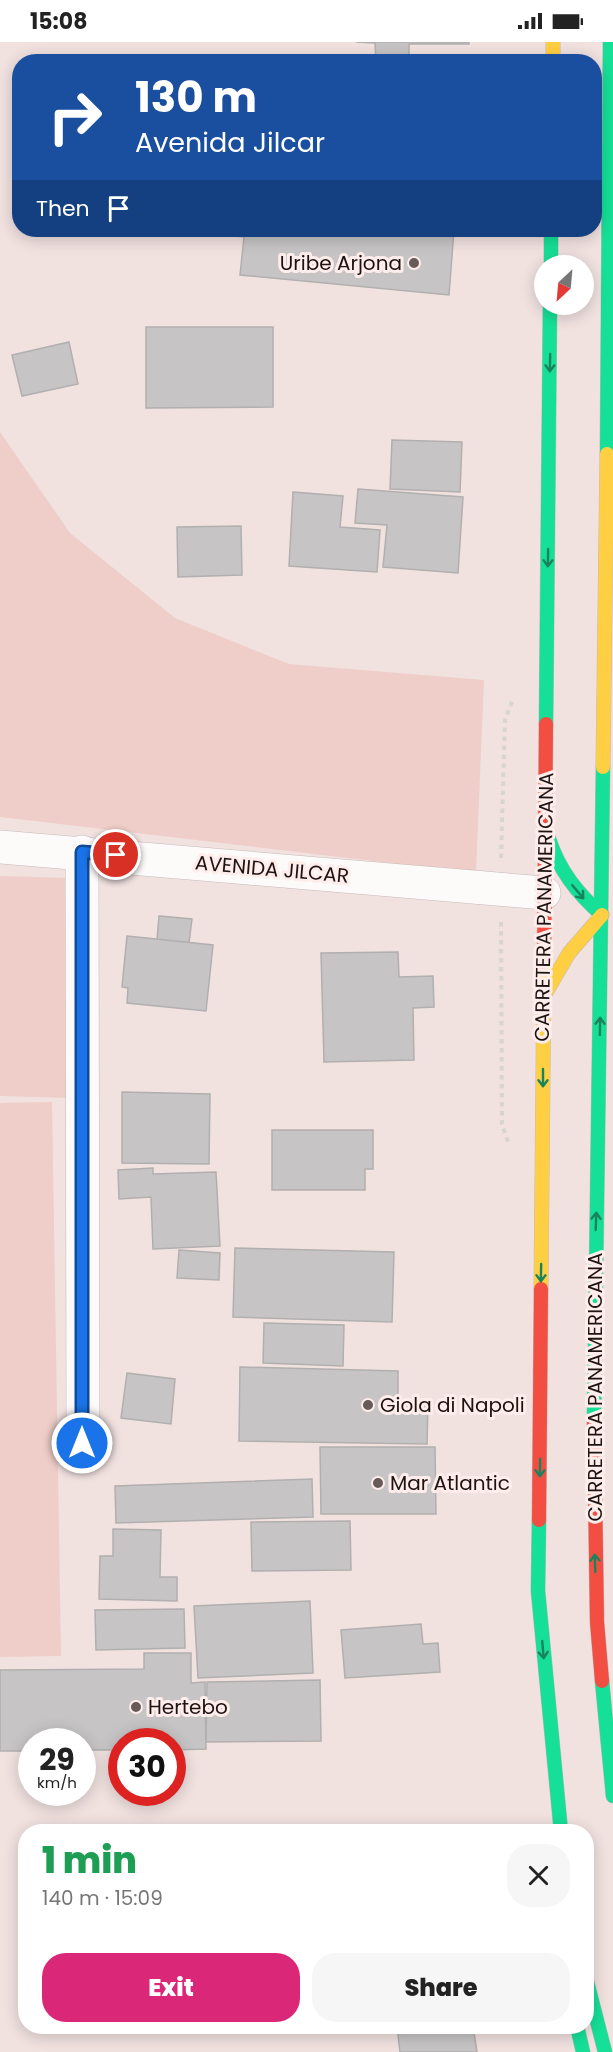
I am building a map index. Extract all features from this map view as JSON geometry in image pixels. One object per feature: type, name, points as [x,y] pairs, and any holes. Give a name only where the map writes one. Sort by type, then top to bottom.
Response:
[{"type":"main road","name":"CARRETERA PANAMERICANA","points":[[611,49],[607,917],[593,1464],[597,1622],[613,1796]]},
{"type":"main road","points":[[551,237],[551,255]]},
{"type":"main road","name":"CARRETERA PANAMERICANA","points":[[550,315],[538,1591],[560,1824]]},
{"type":"main road","points":[[543,996],[569,953],[607,917],[581,897],[564,875],[552,851],[545,825]]},
{"type":"main road","points":[[594,2009],[605,2052]]},
{"type":"main road","points":[[579,2034],[583,2052]]},
{"type":"street","name":"AVENIDA JILCAR","points":[[0,847],[82,852],[544,893]]},
{"type":"street","points":[[82,852],[82,1443]]},
{"type":"shaded area","points":[[0,432],[70,533],[175,618],[289,664],[484,680],[476,873],[0,817]]},
{"type":"shaded area","points":[[0,876],[70,878],[67,1098],[0,1096]]},
{"type":"shaded area","points":[[52,1102],[61,1656],[0,1657],[0,1103]]},
{"type":"building","points":[[356,42],[469,42],[469,44],[409,44],[409,54],[376,54],[375,43]]},
{"type":"building","points":[[244,237],[453,237],[449,295],[240,275]]},
{"type":"building","points":[[146,327],[273,327],[273,407],[146,408]]},
{"type":"building","points":[[69,342],[78,384],[22,396],[12,355]]},
{"type":"building","points":[[392,440],[462,442],[460,492],[390,489]]},
{"type":"building","points":[[358,489],[463,497],[458,573],[383,567],[387,525],[355,523]]},
{"type":"building","points":[[293,492],[343,496],[340,527],[380,530],[377,572],[289,566]]},
{"type":"building","points":[[241,526],[242,575],[178,577],[177,527]]},
{"type":"building","points":[[159,916],[192,919],[189,943],[157,940]]},
{"type":"building","points":[[127,936],[213,945],[206,1011],[127,1003],[128,988],[122,987]]},
{"type":"building","points":[[398,952],[399,977],[433,976],[434,1007],[413,1008],[414,1060],[324,1062],[321,953]]},
{"type":"building","points":[[122,1092],[210,1094],[209,1164],[122,1163]]},
{"type":"building","points":[[272,1130],[373,1130],[373,1169],[365,1169],[365,1190],[272,1190]]},
{"type":"building","points":[[153,1168],[153,1174],[216,1172],[220,1246],[153,1249],[151,1197],[119,1199],[118,1170]]},
{"type":"building","points":[[235,1248],[394,1252],[392,1322],[233,1317]]},
{"type":"building","points":[[179,1250],[220,1253],[219,1280],[177,1278]]},
{"type":"building","points":[[264,1323],[344,1325],[343,1366],[263,1363]]},
{"type":"building","points":[[240,1367],[398,1371],[398,1403],[428,1403],[427,1444],[239,1441]]},
{"type":"building","points":[[127,1373],[175,1379],[171,1424],[121,1418]]},
{"type":"building","points":[[320,1447],[435,1447],[436,1514],[321,1514]]},
{"type":"building","points":[[312,1479],[313,1517],[116,1523],[115,1486]]},
{"type":"building","points":[[350,1521],[351,1570],[252,1571],[251,1522]]},
{"type":"building","points":[[113,1529],[161,1530],[160,1577],[177,1577],[177,1601],[99,1599],[100,1556],[113,1556]]},
{"type":"building","points":[[310,1601],[313,1673],[198,1678],[194,1606]]},
{"type":"building","points":[[184,1609],[185,1648],[96,1650],[95,1610]]},
{"type":"building","points":[[421,1624],[423,1644],[438,1643],[440,1672],[345,1678],[341,1630]]},
{"type":"building","points":[[144,1653],[191,1653],[191,1683],[205,1682],[206,1749],[186,1750],[186,1728],[108,1728],[108,1750],[96,1750],[96,1728],[18,1728],[18,1751],[0,1751],[0,1670],[144,1669]]},
{"type":"building","points":[[320,1680],[321,1741],[206,1742],[207,1682]]},
{"type":"building","points":[[398,2034],[474,2034],[477,2052],[400,2052]]},
{"type":"traffic: fast","points":[[607,454],[610,42]]},
{"type":"traffic: fast","points":[[551,237],[551,255]]},
{"type":"traffic: fast","points":[[546,724],[550,315]]},
{"type":"traffic: fast","points":[[594,1421],[603,767]]},
{"type":"traffic: fast","points":[[549,839],[558,861],[570,880],[602,915]]},
{"type":"traffic: fast","points":[[539,1520],[538,1591],[560,1824]]},
{"type":"traffic: fast","points":[[602,1681],[613,1796]]},
{"type":"traffic: fast","points":[[594,2009],[605,2052]]},
{"type":"traffic: fast","points":[[579,2034],[583,2052]]},
{"type":"traffic: slow","points":[[553,42],[553,54]]},
{"type":"traffic: slow","points":[[603,767],[607,454]]},
{"type":"traffic: slow","points":[[545,994],[569,953],[602,915]]},
{"type":"traffic: slow","points":[[541,1289],[544,965]]},
{"type":"traffic: jam","points":[[544,965],[546,724]]},
{"type":"traffic: jam","points":[[539,1520],[541,1289]]},
{"type":"traffic: jam","points":[[594,1421],[597,1622],[602,1681]]},
{"type":"place","name":"Uribe Arjona","points":[[414,263]]},
{"type":"place","name":"Giola di Napoli","points":[[368,1405]]},
{"type":"place","name":"Mar Atlantic","points":[[378,1483]]},
{"type":"place","name":"Hertebo","points":[[136,1707]]},
{"type":"route","points":[[82,1443],[82,852],[116,855]]}]
